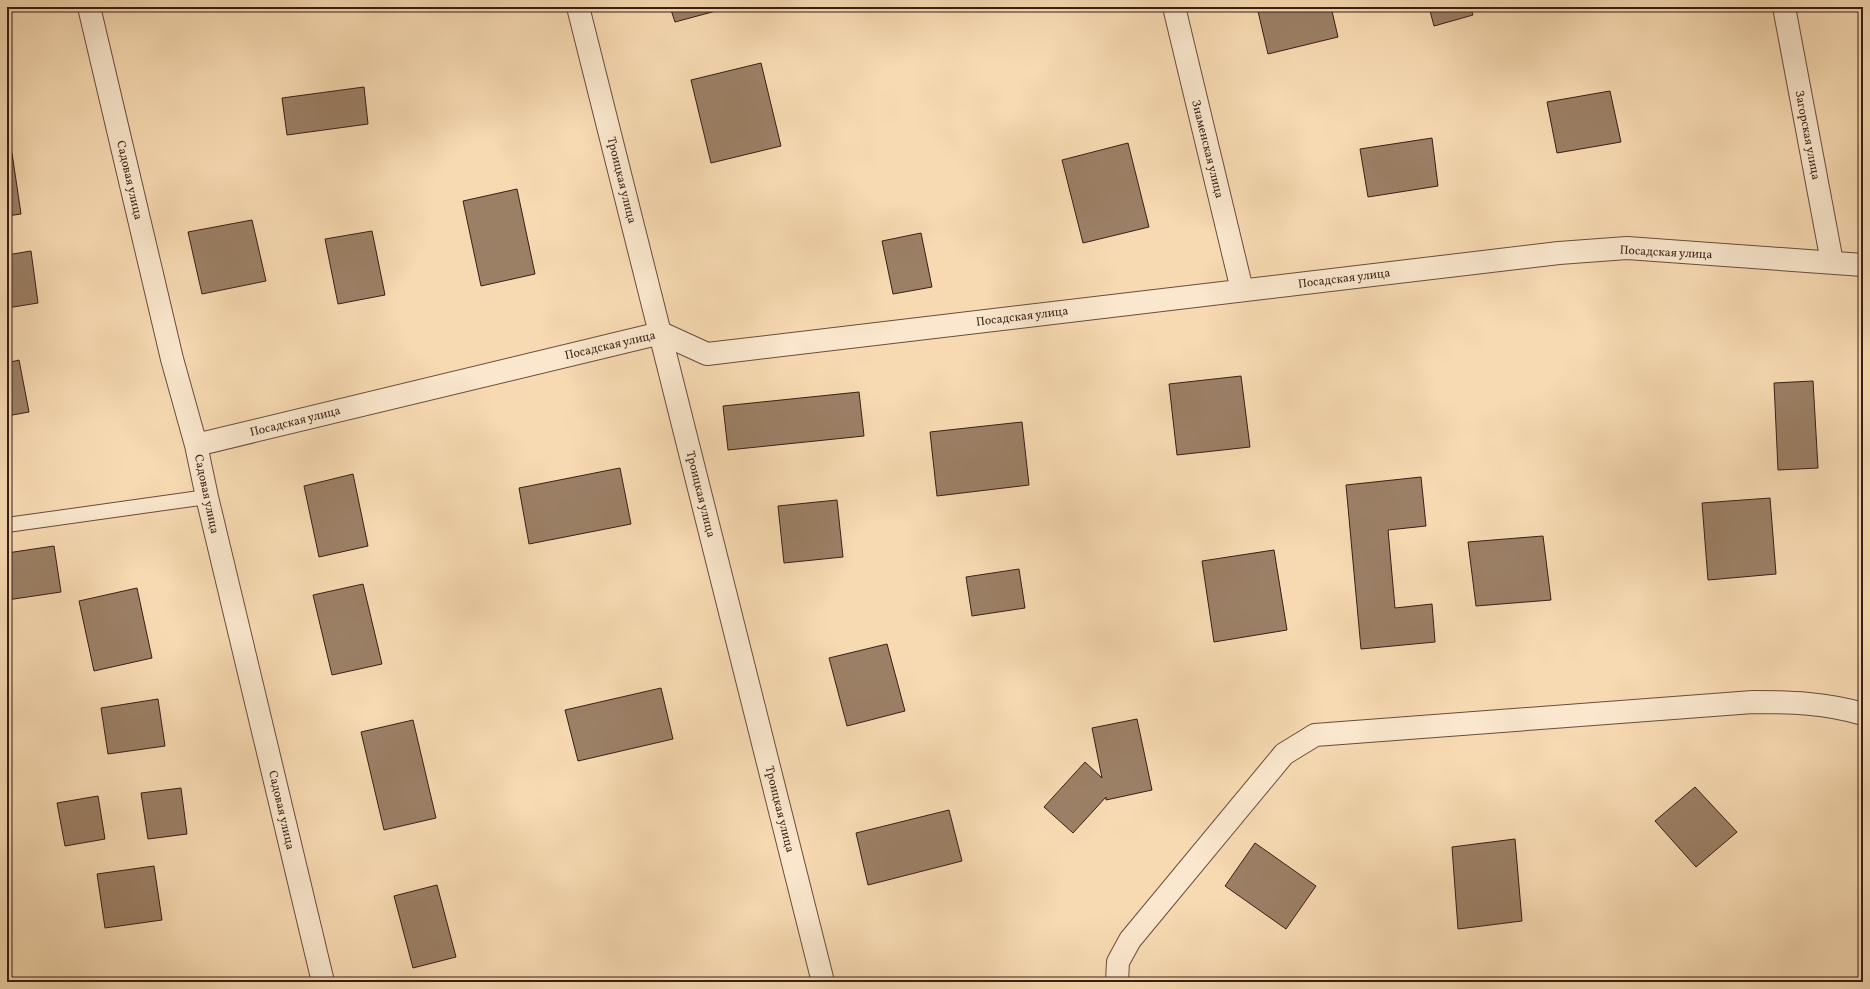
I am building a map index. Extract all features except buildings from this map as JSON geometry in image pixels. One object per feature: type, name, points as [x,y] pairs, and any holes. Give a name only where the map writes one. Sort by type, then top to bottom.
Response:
[{"type":"street","name":"Садовая улица","points":[[89,7],[172,359],[196,445],[207,497],[323,982]]},
{"type":"street","name":"Троицкая улица","points":[[578,7],[823,982]]},
{"type":"street","name":"Знаменская улица","points":[[1174,7],[1242,290]]},
{"type":"street","name":"Загорская улица","points":[[1784,7],[1832,262]]},
{"type":"street","name":"Посадская улица","points":[[196,445],[661,333],[707,354],[1559,253],[1627,248],[1863,265]]},
{"type":"street","points":[[1117,982],[1118,962],[1130,940],[1284,754],[1315,735],[1753,702],[1806,703],[1844,708],[1863,714]]},
{"type":"lane","points":[[7,525],[207,497]]}]
